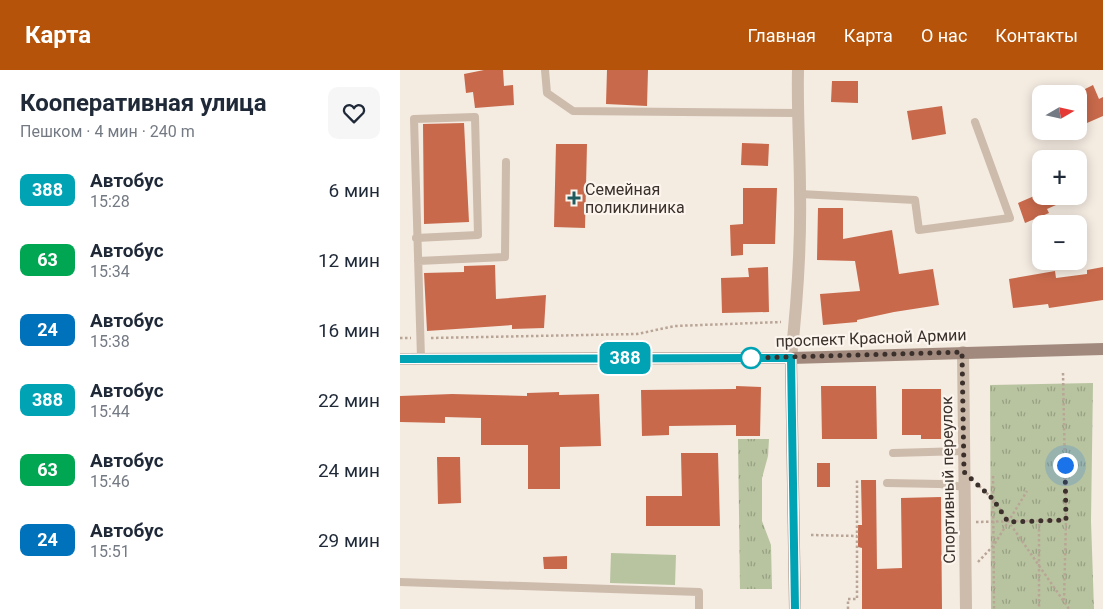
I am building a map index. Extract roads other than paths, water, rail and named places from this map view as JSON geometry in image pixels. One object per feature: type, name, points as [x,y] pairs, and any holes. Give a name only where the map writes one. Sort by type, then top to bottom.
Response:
[{"type":"main road","name":"проспект Красной Армии","points":[[400,359],[791,358],[1103,349]]},
{"type":"main road","points":[[791,358],[795,609]]},
{"type":"street","points":[[791,358],[795,321],[800,194],[797,113],[798,70]]},
{"type":"street","name":"Спортивный переулок","points":[[962,352],[966,609]]},
{"type":"lane","points":[[546,70],[547,93],[573,110],[797,113]]},
{"type":"lane","points":[[416,238],[478,235],[475,118],[414,119],[416,238],[422,358]]},
{"type":"lane","points":[[800,194],[915,200],[919,230],[1010,218],[975,122]]},
{"type":"lane","points":[[418,261],[505,257],[506,162]]},
{"type":"lane","points":[[893,453],[964,451]]},
{"type":"lane","points":[[887,483],[940,484],[964,487]]},
{"type":"lane","points":[[400,582],[698,592],[699,609]]},
{"type":"place","name":"Семейная поликлиника","points":[[574,198]]}]
